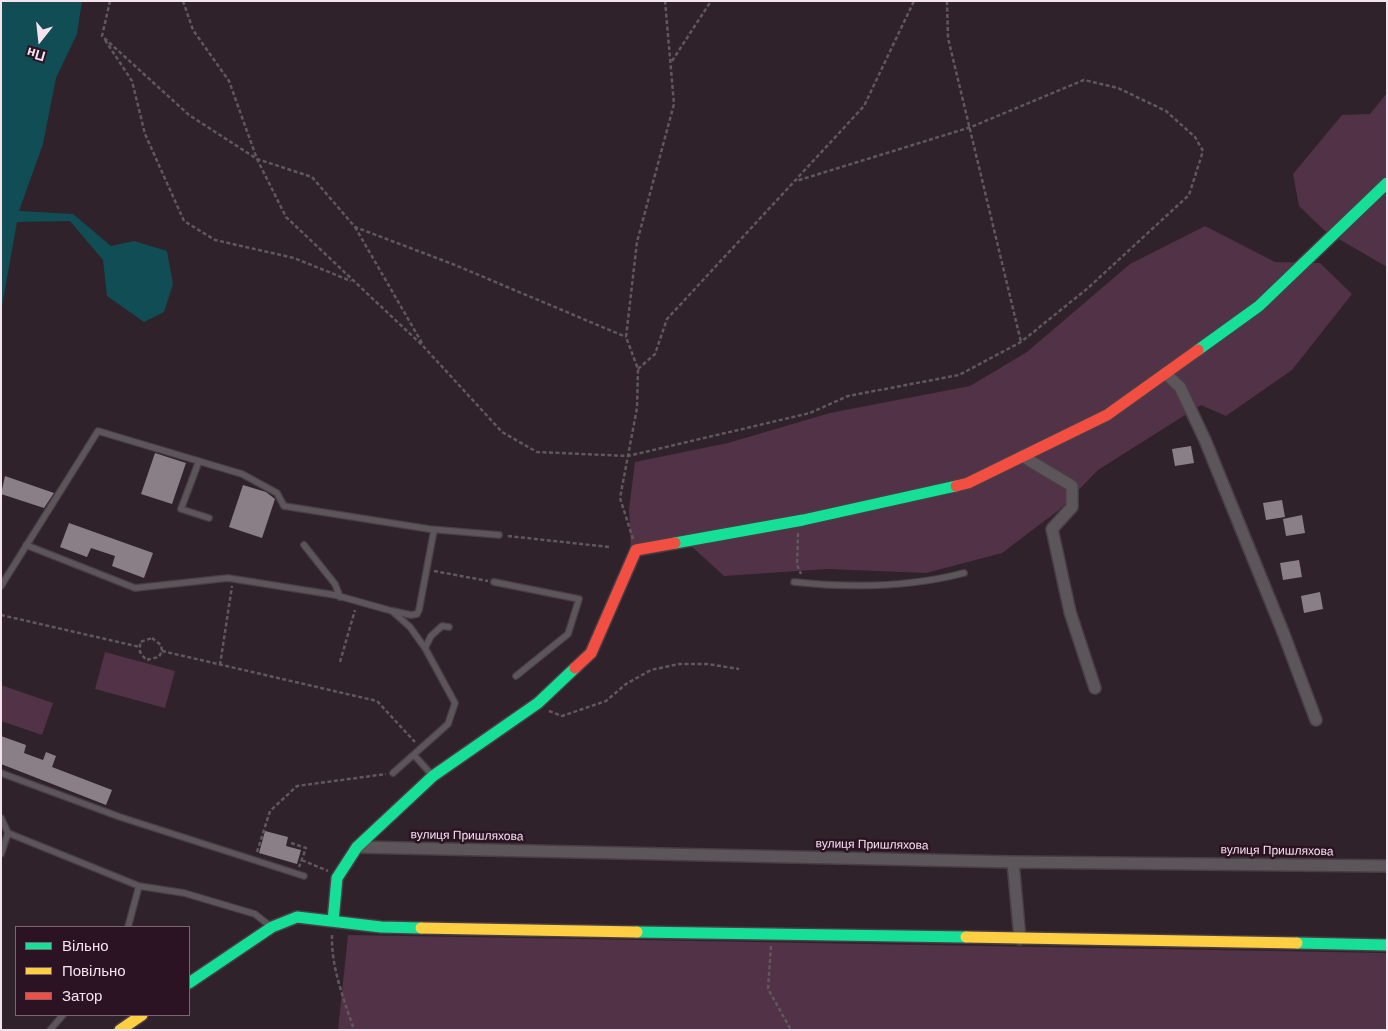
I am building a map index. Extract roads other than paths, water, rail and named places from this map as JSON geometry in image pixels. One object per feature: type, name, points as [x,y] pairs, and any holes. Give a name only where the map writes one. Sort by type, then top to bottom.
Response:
[{"type":"street","points":[[333,921],[337,878],[357,848],[433,776],[538,703],[590,653],[636,550],[798,521],[968,483],[1107,415],[1259,306],[1387,183]]},
{"type":"street","points":[[1165,373],[1180,387],[1205,440],[1283,632],[1316,720]]},
{"type":"street","points":[[1022,456],[1072,486],[1072,507],[1052,529],[1070,612],[1095,688]]},
{"type":"street","name":"вулиця Пришляхова","points":[[357,848],[1013,862],[1387,866]]},
{"type":"street","points":[[1013,862],[1020,939]]},
{"type":"street","points":[[190,982],[272,927],[297,917],[381,927],[1387,945]]},
{"type":"street","points":[[120,1030],[141,1016]]},
{"type":"lane","points":[[1,586],[98,431],[242,474],[276,493],[284,506],[434,530],[499,535]]},
{"type":"lane","points":[[198,461],[181,509],[209,518]]},
{"type":"lane","points":[[26,545],[135,588],[228,578],[340,597],[411,615],[417,614],[434,530]]},
{"type":"lane","points":[[304,545],[334,584],[340,597]]},
{"type":"lane","points":[[794,582],[821,585],[928,582],[964,573]]},
{"type":"lane","points":[[494,582],[579,600],[568,634],[516,676]]},
{"type":"lane","points":[[392,610],[410,627],[425,648],[455,704],[448,724],[393,773]]},
{"type":"lane","points":[[425,648],[431,636],[442,626],[449,627]]},
{"type":"lane","points":[[414,755],[433,776]]},
{"type":"lane","points":[[1,773],[120,817],[304,876]]},
{"type":"lane","points":[[1,818],[8,833],[139,886],[184,893],[255,914],[272,927]]},
{"type":"lane","points":[[1,854],[8,833]]},
{"type":"lane","points":[[128,926],[139,886]]},
{"type":"lane","points":[[50,1030],[62,1016]]},
{"type":"water","points":[[1,1],[82,1],[77,34],[56,78],[43,144],[19,211],[73,214],[111,246],[134,241],[167,251],[173,284],[164,312],[144,322],[107,296],[103,260],[70,221],[17,222],[1,311]]}]
